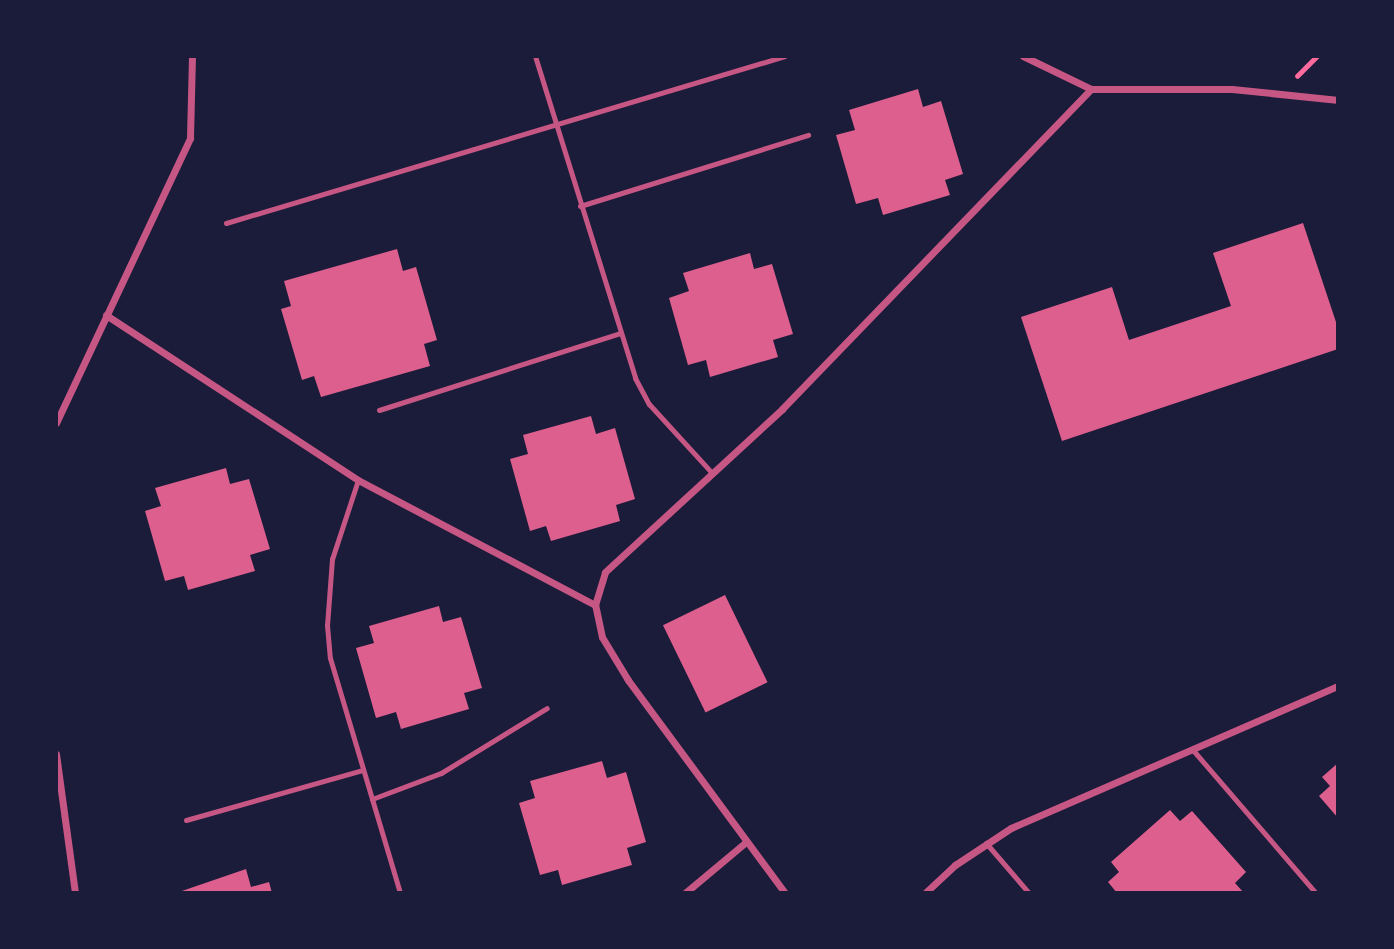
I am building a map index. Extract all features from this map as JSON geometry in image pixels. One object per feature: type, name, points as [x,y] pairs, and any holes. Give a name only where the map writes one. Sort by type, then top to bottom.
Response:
[{"type":"street","points":[[56,424],[190,138],[192,56]]},
{"type":"street","points":[[1023,56],[1091,89],[1232,89],[1338,100]]},
{"type":"street","points":[[785,893],[628,680],[602,637],[594,604],[605,572],[782,409],[1091,89]]},
{"type":"street","points":[[106,315],[358,480],[594,604]]},
{"type":"street","points":[[925,893],[986,843],[1338,685]]},
{"type":"street","points":[[56,754],[75,893]]},
{"type":"street","points":[[685,893],[746,842]]},
{"type":"lane","points":[[535,56],[620,334],[649,404],[712,473]]},
{"type":"lane","points":[[226,223],[785,56]]},
{"type":"lane","points":[[580,206],[808,135]]},
{"type":"lane","points":[[379,410],[620,334]]},
{"type":"lane","points":[[358,480],[332,559],[327,625],[330,658],[400,893]]},
{"type":"lane","points":[[372,799],[441,773],[547,708]]},
{"type":"lane","points":[[1192,749],[1316,893]]},
{"type":"lane","points":[[186,820],[363,770]]},
{"type":"lane","points":[[986,843],[1029,893]]},
{"type":"building","points":[[918,89],[923,107],[941,101],[963,174],[945,180],[950,195],[883,215],[878,198],[856,204],[836,135],[855,130],[849,110]]},
{"type":"building","points":[[1303,223],[1338,328],[1338,349],[1062,441],[1021,317],[1112,287],[1129,340],[1231,306],[1213,253]]},
{"type":"building","points":[[397,249],[403,271],[416,267],[437,340],[424,344],[430,366],[321,397],[314,376],[302,380],[281,309],[291,306],[284,281]]},
{"type":"building","points":[[750,253],[754,269],[772,264],[793,334],[773,340],[778,357],[710,377],[706,360],[688,365],[669,298],[689,291],[683,273]]},
{"type":"building","points":[[591,416],[596,434],[615,428],[635,499],[616,505],[620,521],[551,541],[546,526],[530,531],[510,459],[528,454],[523,435]]},
{"type":"building","points":[[226,468],[230,484],[249,479],[270,549],[250,555],[255,571],[188,590],[184,576],[165,581],[145,511],[161,506],[155,488]]},
{"type":"building","points":[[725,595],[768,682],[706,712],[663,625]]},
{"type":"building","points":[[439,606],[443,622],[461,617],[482,688],[464,693],[469,709],[401,729],[396,712],[376,718],[356,648],[374,643],[369,626]]},
{"type":"building","points":[[602,761],[607,778],[626,772],[646,842],[627,848],[632,865],[562,885],[558,870],[540,875],[519,803],[535,798],[530,781]]},
{"type":"building","points":[[1338,763],[1338,818],[1319,796],[1330,786],[1322,777]]},
{"type":"building","points":[[1170,810],[1180,821],[1192,811],[1246,872],[1235,883],[1244,893],[1117,893],[1108,882],[1119,872],[1111,862]]},
{"type":"building","points":[[246,869],[251,887],[269,882],[272,893],[176,893]]}]
